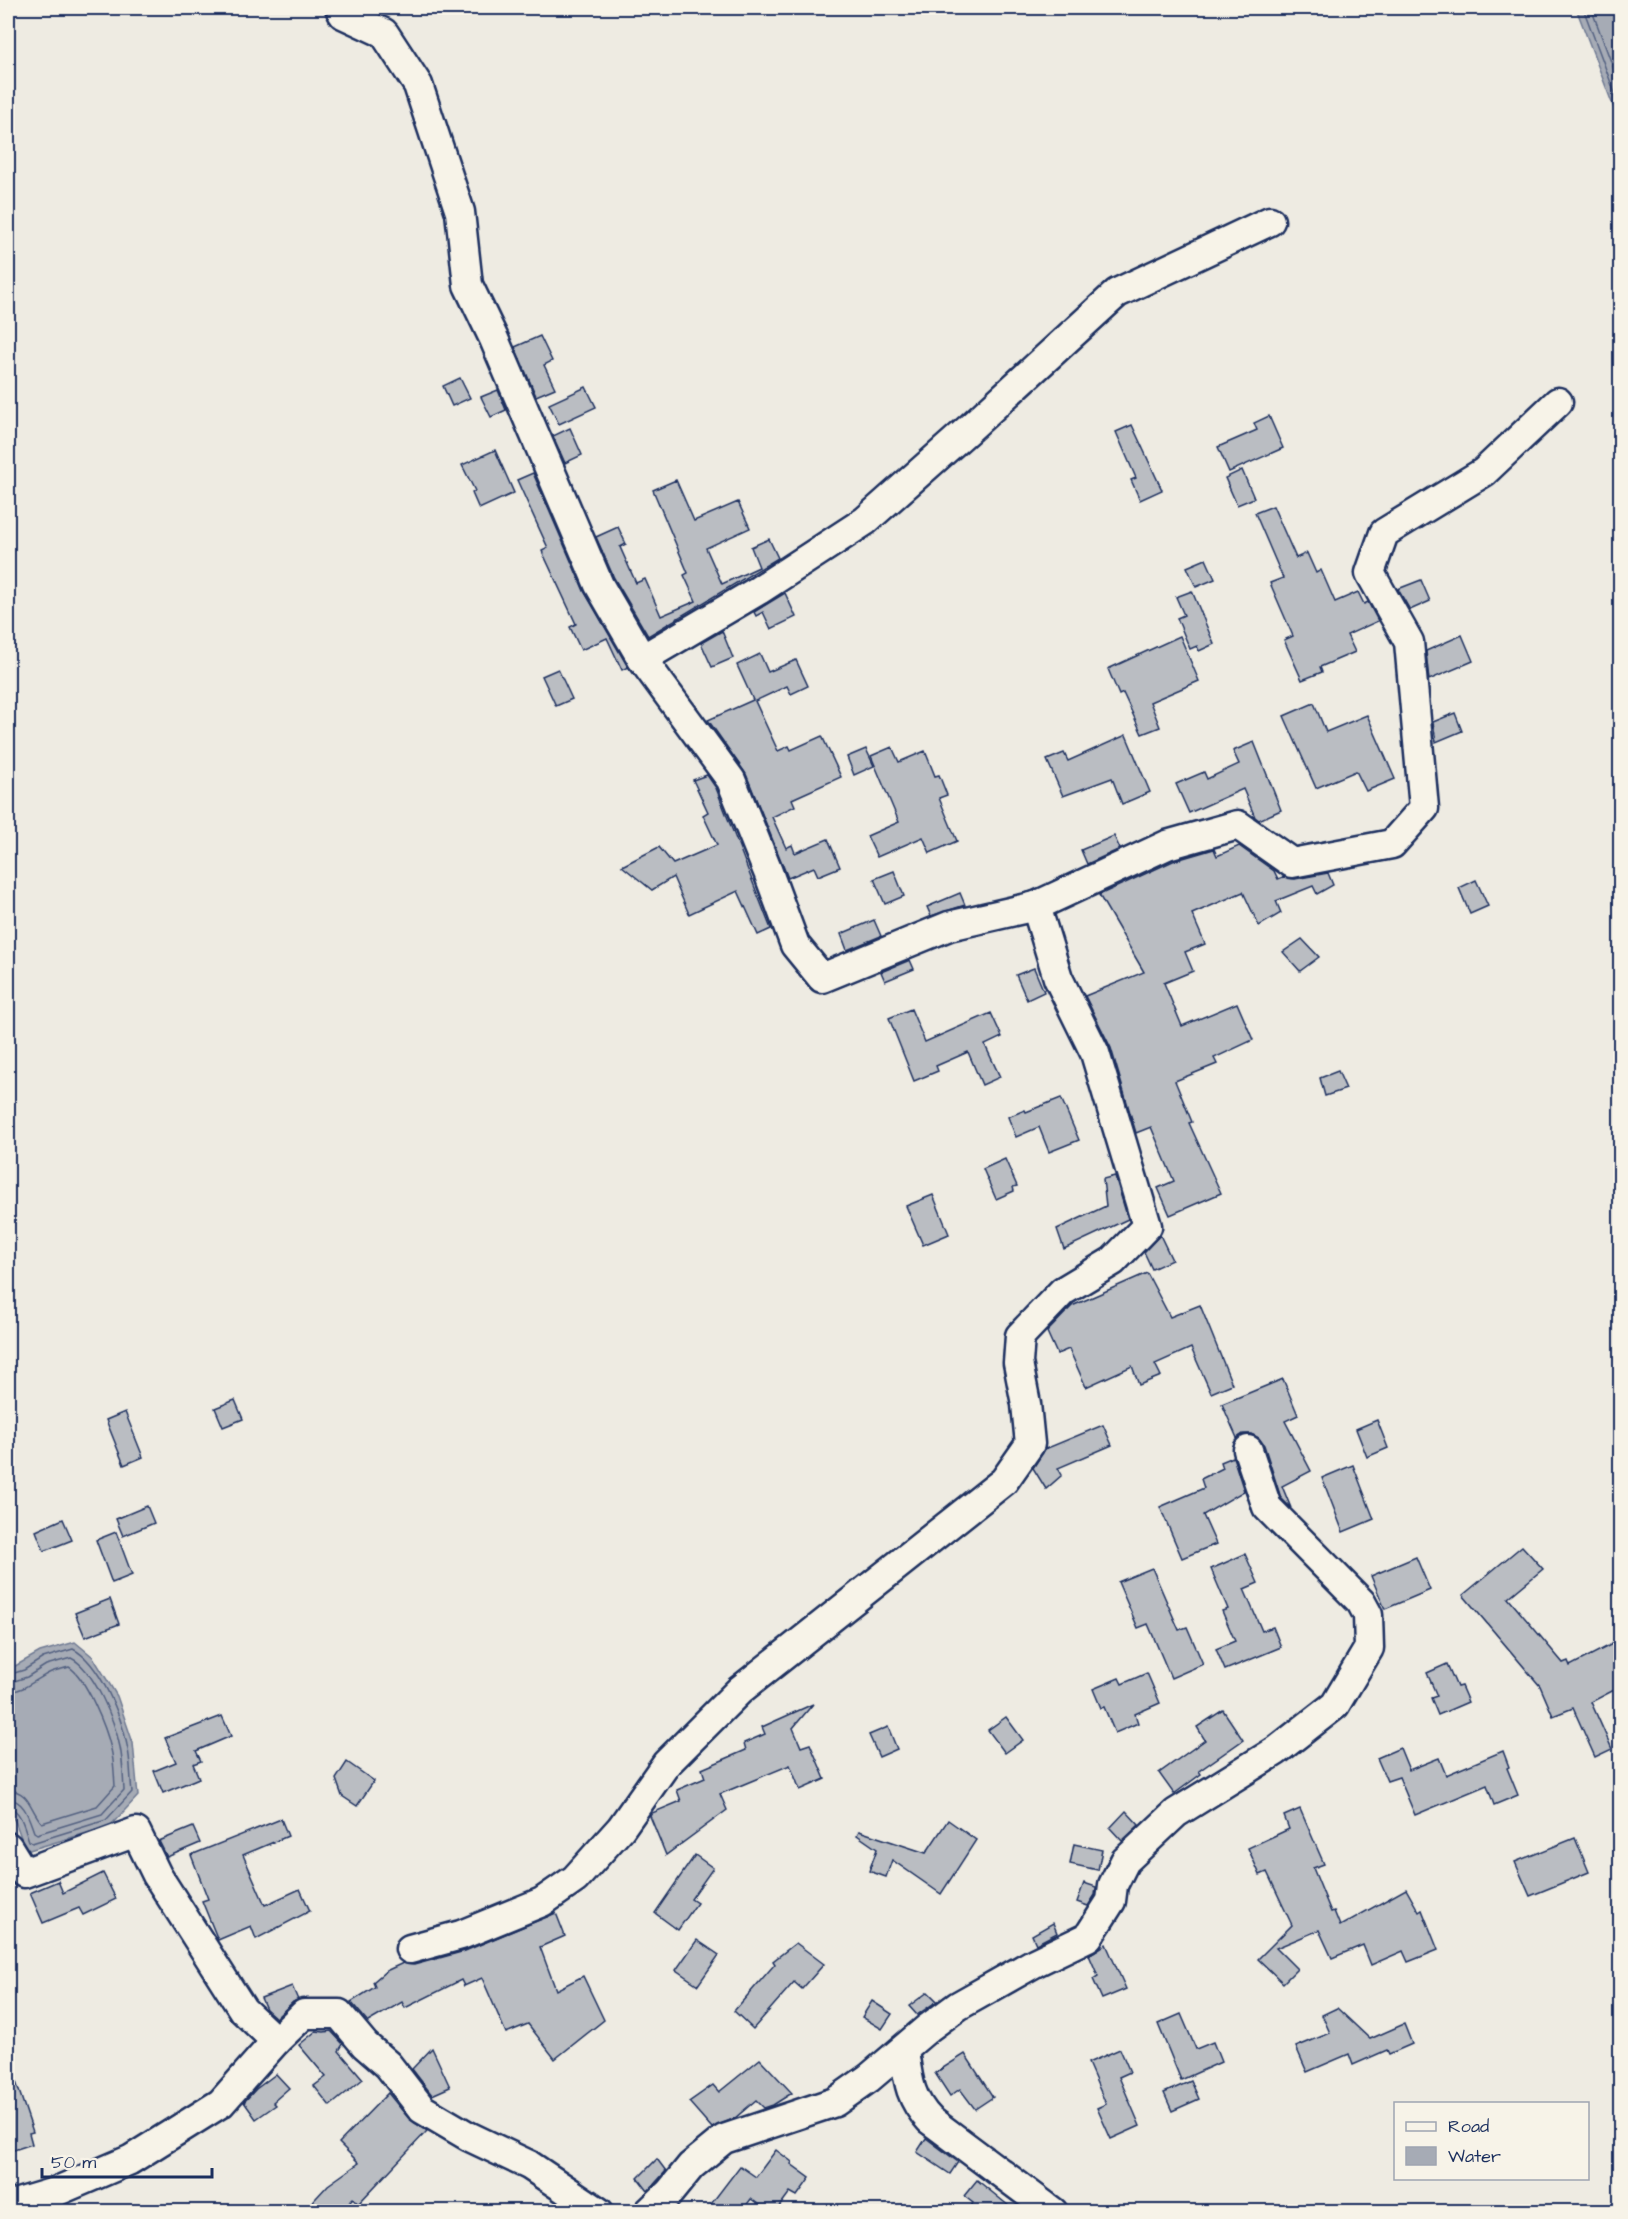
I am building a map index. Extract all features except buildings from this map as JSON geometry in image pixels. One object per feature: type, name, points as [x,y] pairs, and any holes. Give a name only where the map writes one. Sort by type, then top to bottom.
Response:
[{"type":"street","points":[[340,8],[344,14],[384,33],[418,85],[460,212],[468,285],[494,339],[600,585],[642,659],[730,780],[795,945],[822,978],[949,926],[1035,906],[1167,845],[1238,825],[1292,863],[1392,844],[1424,808],[1409,642],[1370,573],[1384,533],[1484,472],[1558,402]]},
{"type":"street","points":[[642,659],[759,590],[865,521],[1117,293],[1269,220]]},
{"type":"street","points":[[410,1949],[461,1935],[542,1902],[575,1879],[621,1828],[666,1764],[740,1690],[1004,1481],[1030,1444],[1026,1404],[1018,1363],[1020,1336],[1063,1291],[1113,1261],[1147,1226],[1095,1053],[1058,978],[1035,906]]},
{"type":"street","points":[[649,2211],[669,2193],[691,2166],[724,2139],[835,2102],[958,2007],[1036,1962],[1088,1937],[1111,1901],[1113,1885],[1125,1861],[1176,1813],[1276,1751],[1335,1705],[1369,1648],[1368,1615],[1361,1602],[1267,1507],[1248,1450]]},
{"type":"street","points":[[8,1847],[24,1873],[136,1832],[157,1875],[243,2010],[276,2041]]},
{"type":"street","points":[[8,2206],[55,2193],[130,2160],[221,2103],[276,2041],[304,2014],[339,2014],[365,2045],[388,2065],[422,2109],[468,2136],[529,2165],[599,2211]]},
{"type":"street","points":[[904,2050],[908,2079],[917,2107],[930,2120],[1053,2211]]},
{"type":"water","points":[[1576,8],[1620,8],[1620,124]]},
{"type":"water","points":[[75,1642],[93,1657],[117,1696],[133,1743],[138,1796],[110,1826],[26,1851],[8,1809],[8,1670],[40,1652]]}]
